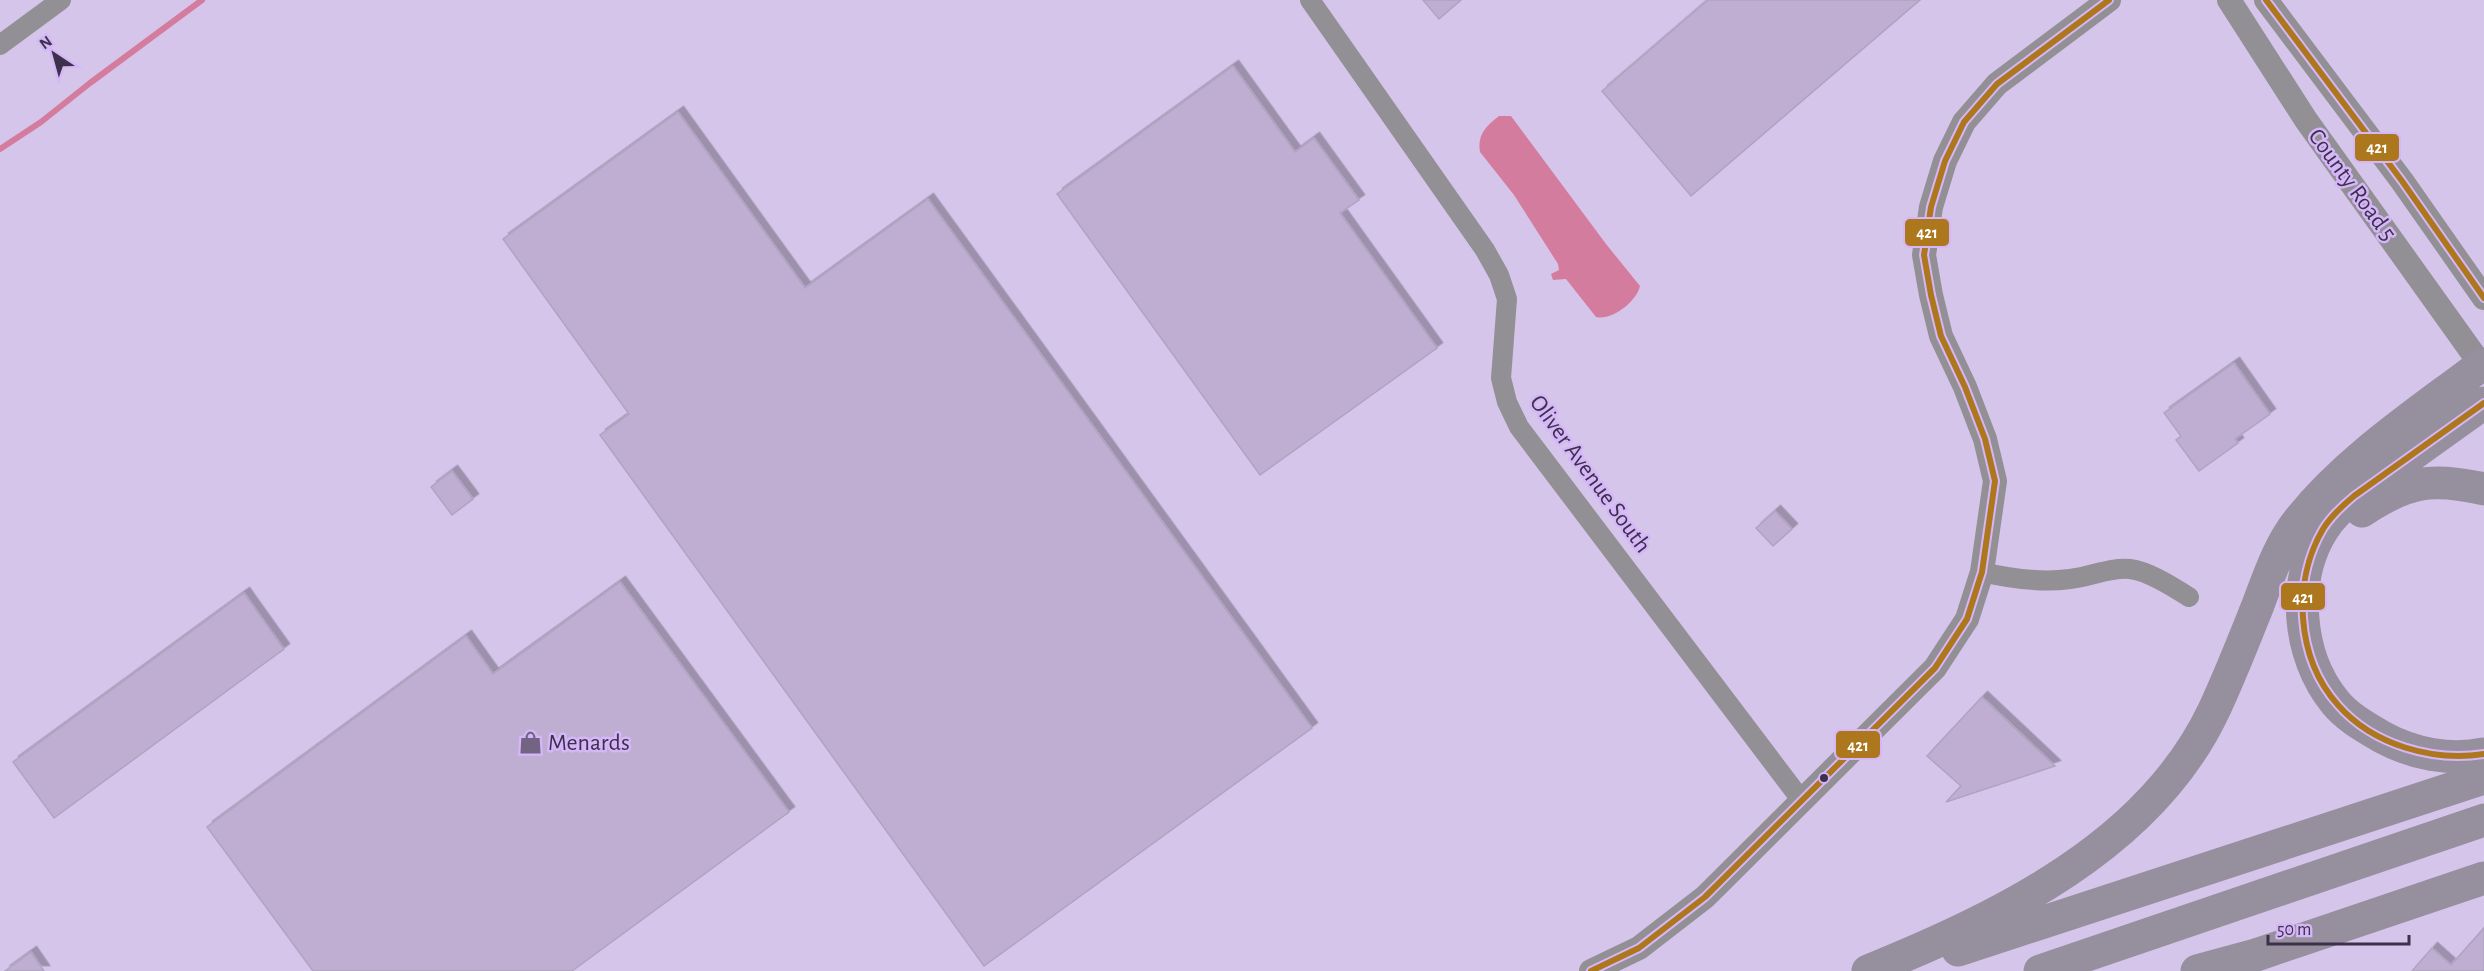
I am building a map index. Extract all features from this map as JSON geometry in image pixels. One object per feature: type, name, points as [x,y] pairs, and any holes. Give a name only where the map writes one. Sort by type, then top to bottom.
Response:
[{"type":"highway","points":[[1868,971],[1922,949],[1991,915],[2062,874],[2116,833],[2156,796],[2186,758],[2211,718],[2276,558],[2298,522],[2328,487],[2365,454],[2483,367]]},
{"type":"highway","points":[[2484,403],[2337,510],[2312,549],[2302,587],[2305,642],[2317,672],[2334,701],[2358,723],[2396,744],[2433,755],[2467,758],[2484,754]]},
{"type":"highway","points":[[2302,587],[2338,531],[2378,500],[2402,489],[2431,481],[2454,482],[2484,489]]},
{"type":"highway","points":[[1895,971],[2484,778]]},
{"type":"highway","points":[[2040,971],[2484,820]]},
{"type":"highway","points":[[2197,971],[2256,955],[2484,878]]},
{"type":"street","points":[[0,45],[61,0]]},
{"type":"street","name":"Oliver Avenue South","points":[[1310,0],[1485,250],[1499,275],[1507,299],[1502,378],[1507,402],[1519,427],[1802,801]]},
{"type":"street","points":[[1591,971],[1639,948],[1704,897],[1935,668],[1966,620],[1982,572],[1995,481],[1985,439],[1965,387],[1941,336],[1931,295],[1924,255],[1931,207],[1945,161],[1964,122],[1997,84],[2109,0]]},
{"type":"street","name":"County Road 5","points":[[2229,0],[2306,120],[2483,367]]},
{"type":"street","name":"County Road 5","points":[[2266,0],[2376,145],[2484,298]]},
{"type":"street","points":[[1982,572],[2019,580],[2045,581],[2131,569],[2164,582],[2189,597]]},
{"type":"shaded area","points":[[1499,116],[1511,116],[1640,286],[1634,298],[1623,309],[1609,316],[1596,317],[1566,279],[1553,280],[1551,274],[1559,270],[1558,264],[1514,195],[1480,152],[1479,146],[1483,131]]},
{"type":"building","points":[[1423,0],[1461,0],[1439,19]]},
{"type":"building","points":[[1708,0],[1920,0],[1691,196],[1602,91]]},
{"type":"building","points":[[1233,66],[1295,152],[1314,138],[1359,200],[1340,213],[1437,348],[1260,475],[1057,194]]},
{"type":"building","points":[[678,112],[805,288],[928,199],[1312,728],[984,966],[600,435],[629,414],[503,239]]},
{"type":"building","points":[[2234,363],[2270,414],[2235,439],[2238,443],[2199,471],[2176,440],[2181,436],[2164,413]]},
{"type":"building","points":[[452,471],[473,499],[452,515],[431,487]]},
{"type":"building","points":[[1775,511],[1792,529],[1773,546],[1756,528]]},
{"type":"building","name":"Menards","points":[[620,582],[789,812],[572,971],[313,971],[207,827],[466,636],[493,674]]},
{"type":"building","points":[[244,593],[284,649],[54,818],[13,762]]},
{"type":"building","points":[[1982,697],[2055,766],[1946,802],[1961,786],[1927,756]]},
{"type":"building","points":[[2484,928],[2484,971],[2412,971],[2432,948],[2451,965]]},
{"type":"building","points":[[31,952],[44,971],[5,971]]},
{"type":"waterway","points":[[0,149],[41,122],[202,0]]},
{"type":"transit line","name":"421","points":[[1591,971],[1639,948],[1705,897],[1935,668],[1967,619],[1982,572],[1995,481],[1985,439],[1965,387],[1941,336],[1931,295],[1924,255],[1931,207],[1945,161],[1964,122],[1997,84],[2109,0]]},
{"type":"transit line","name":"421","points":[[2266,0],[2402,181],[2484,298]]},
{"type":"transit line","name":"421","points":[[2484,403],[2354,496],[2337,511],[2323,529],[2313,550],[2306,572],[2303,596],[2303,619],[2314,665],[2324,686],[2352,719],[2368,731],[2405,748],[2445,755],[2484,754]]},
{"type":"place","name":"Menards","points":[[530,743]]}]
